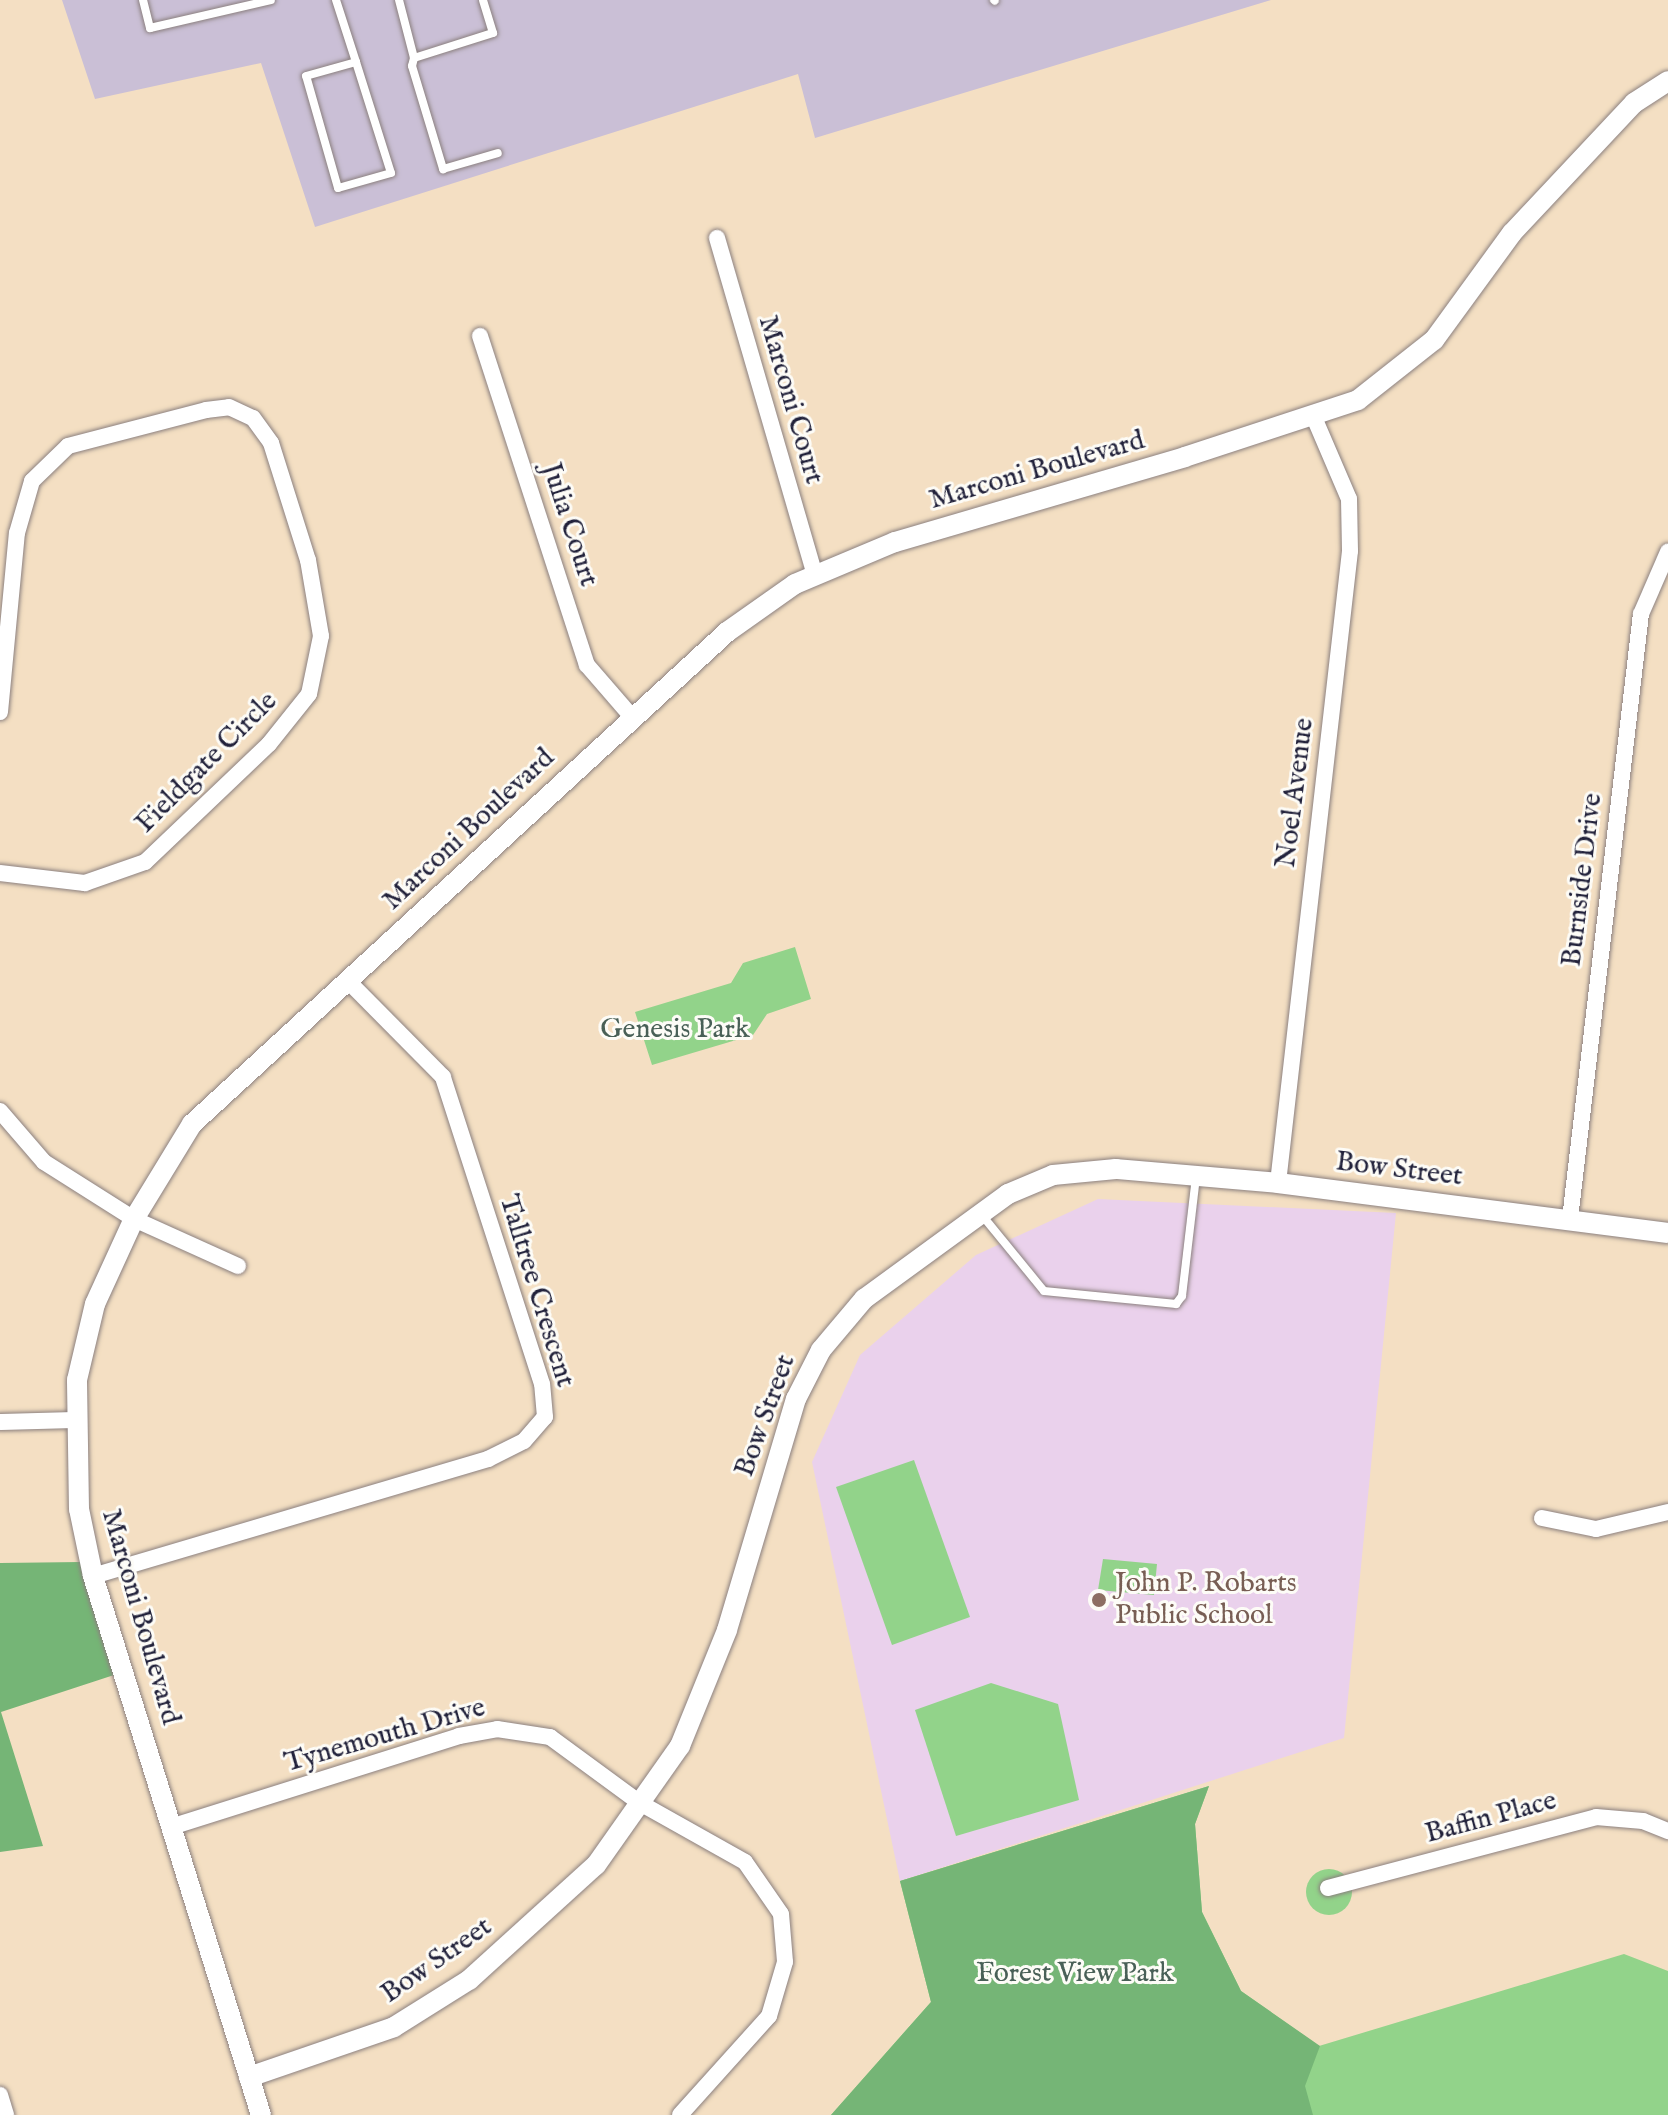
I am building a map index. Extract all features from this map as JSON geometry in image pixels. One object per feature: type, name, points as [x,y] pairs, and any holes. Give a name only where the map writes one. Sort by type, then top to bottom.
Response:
[{"type":"street","name":"Marconi Boulevard","points":[[261,2115],[174,1826],[93,1576],[79,1509],[75,1420],[77,1380],[95,1304],[134,1219],[192,1124],[727,632],[815,576],[895,542],[1358,400],[1434,340],[1512,233],[1634,103],[1668,81]]},
{"type":"street","name":"Marconi Court","points":[[717,238],[815,576]]},
{"type":"street","name":"Julia Court","points":[[480,336],[587,665],[632,717]]},
{"type":"street","name":"Fieldgate Circle","points":[[0,712],[17,533],[32,481],[68,446],[206,410],[229,407],[253,418],[271,443],[308,560],[321,636],[309,694],[269,744],[145,862],[85,883],[0,873]]},
{"type":"street","name":"Noel Avenue","points":[[1278,1183],[1350,551],[1349,499],[1313,415]]},
{"type":"street","name":"Burnside Drive","points":[[1570,1219],[1641,614],[1668,552]]},
{"type":"street","name":"Talltree Crescent","points":[[93,1576],[488,1459],[524,1441],[545,1417],[542,1384],[443,1077],[348,981]]},
{"type":"street","points":[[0,1111],[44,1162],[134,1219],[238,1266]]},
{"type":"street","name":"Bow Street","points":[[249,2077],[394,2027],[469,1980],[596,1865],[680,1746],[721,1644],[796,1399],[821,1350],[864,1299],[1008,1194],[1053,1175],[1116,1169],[1278,1183],[1668,1233]]},
{"type":"street","points":[[0,1422],[75,1420]]},
{"type":"street","points":[[1542,1518],[1596,1529],[1668,1512]]},
{"type":"street","name":"Tynemouth Drive","points":[[174,1826],[497,1729],[550,1737],[640,1803],[745,1862],[781,1914],[785,1962],[769,2016],[680,2115]]},
{"type":"street","name":"Baffin Place","points":[[1328,1888],[1596,1817],[1643,1821],[1668,1831]]},
{"type":"street","points":[[0,2095],[6,2115]]},
{"type":"lane","points":[[143,0],[150,28],[271,0]]},
{"type":"lane","points":[[336,0],[356,62],[391,173],[338,188],[306,76],[356,62]]},
{"type":"lane","points":[[399,0],[414,58],[412,66],[443,169],[498,153]]},
{"type":"lane","points":[[414,58],[493,33],[483,0]]},
{"type":"lane","points":[[981,1213],[1044,1291],[1176,1304],[1182,1296],[1196,1176]]},
{"type":"shaded area","points":[[62,0],[1271,0],[815,138],[798,74],[315,227],[261,63],[95,99]]},
{"type":"shaded area","name":"John P. Robarts Public School","points":[[1098,1199],[1396,1213],[1344,1738],[900,1881],[812,1462],[860,1355],[976,1255]]},
{"type":"green space","name":"Genesis Park","points":[[795,947],[811,999],[767,1014],[753,1035],[652,1065],[635,1012],[731,983],[743,963]]},
{"type":"green space","points":[[914,1460],[970,1617],[892,1645],[836,1487]]},
{"type":"green space","points":[[1103,1559],[1157,1564],[1154,1595],[1098,1590]]},
{"type":"green space","points":[[81,1562],[114,1675],[1,1712],[43,1846],[0,1852],[0,1563]]},
{"type":"green space","points":[[991,1683],[1058,1704],[1079,1800],[956,1836],[915,1710]]},
{"type":"green space","name":"Forest View Park","points":[[1209,1786],[1195,1824],[1202,1912],[1241,1991],[1319,2046],[1624,1954],[1668,1971],[1668,2115],[831,2115],[931,2002],[900,1881]]},
{"type":"green space","name":"Forest View Park","points":[[1209,1786],[1195,1824],[1202,1912],[1241,1991],[1320,2046],[1305,2086],[1313,2115],[831,2115],[931,2002],[900,1881]]},
{"type":"green space","points":[[1329,1869],[1345,1876],[1352,1892],[1345,1908],[1329,1915],[1313,1908],[1306,1892],[1313,1876]]},
{"type":"place","name":"John P. Robarts Public School","points":[[1099,1600]]}]
